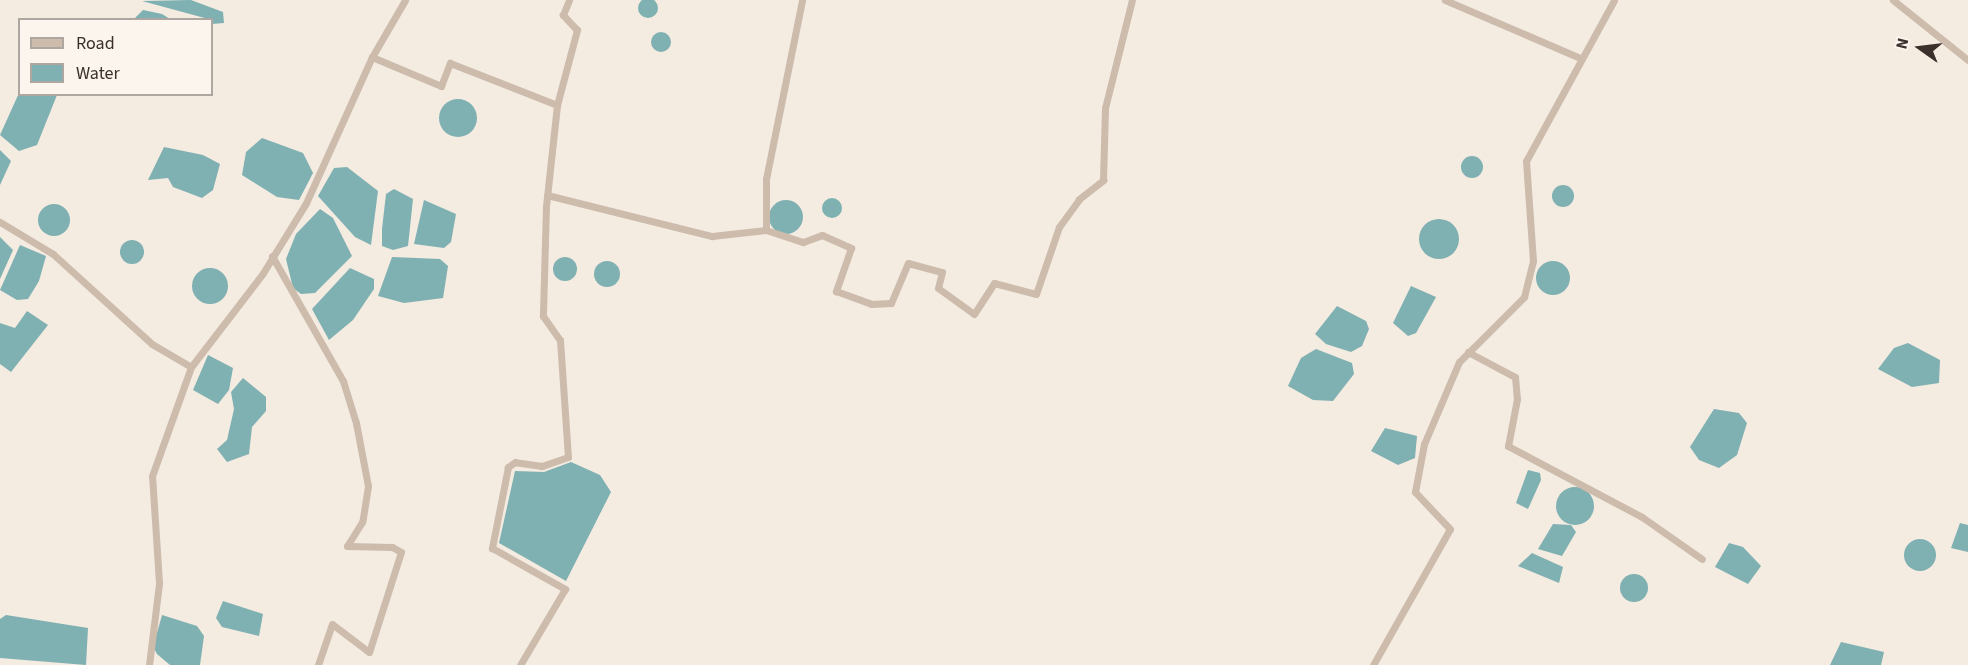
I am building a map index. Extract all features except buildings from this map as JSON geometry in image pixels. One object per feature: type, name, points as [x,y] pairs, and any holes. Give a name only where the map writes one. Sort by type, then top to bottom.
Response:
[{"type":"street","points":[[148,665],[159,583],[152,476],[191,367],[272,256],[306,203],[372,57],[405,0]]},
{"type":"street","points":[[520,665],[565,589],[492,548],[508,467],[515,462],[542,466],[568,457],[560,340],[543,316],[547,195],[556,105],[577,30],[563,15],[569,0]]},
{"type":"street","points":[[766,230],[766,179],[802,0]]},
{"type":"street","points":[[547,195],[712,236],[766,230],[803,242],[822,235],[851,248],[836,291],[871,303],[891,303],[908,263],[942,272],[938,288],[974,314],[994,283],[1036,294],[1059,227],[1079,199],[1103,180],[1105,108],[1132,0]]},
{"type":"street","points":[[1445,0],[1580,58]]},
{"type":"street","points":[[1373,665],[1450,529],[1415,492],[1424,444],[1446,384],[1468,352],[1524,297],[1533,261],[1526,161],[1580,58],[1614,0]]},
{"type":"street","points":[[1893,0],[1968,60]]},
{"type":"street","points":[[372,57],[441,86],[450,63],[556,105]]},
{"type":"street","points":[[0,222],[53,254],[152,344],[191,367]]},
{"type":"street","points":[[272,256],[343,381],[356,423],[368,486],[362,522],[347,546],[401,552],[369,652],[332,624],[318,665]]},
{"type":"street","points":[[1468,352],[1515,377],[1517,399],[1508,446],[1642,517],[1702,559]]},
{"type":"water","points":[[643,-1],[653,-1],[658,4],[658,12],[652,18],[644,18],[638,12],[638,4]]},
{"type":"water","points":[[191,0],[223,12],[224,23],[213,24],[213,18],[205,18],[142,1]]},
{"type":"water","points":[[143,10],[162,14],[168,18],[135,18]]},
{"type":"water","points":[[661,32],[668,35],[671,42],[668,49],[661,52],[654,49],[651,42],[654,35]]},
{"type":"water","points":[[18,95],[57,96],[37,145],[19,151],[0,135]]},
{"type":"water","points":[[458,99],[465,100],[471,105],[476,111],[476,125],[471,131],[465,136],[458,137],[451,136],[445,131],[440,125],[439,118],[440,111],[445,105],[451,100]]},
{"type":"water","points":[[262,138],[303,153],[313,173],[299,200],[277,197],[242,175],[246,152]]},
{"type":"water","points":[[164,147],[203,155],[220,164],[213,190],[202,198],[173,187],[168,178],[148,180]]},
{"type":"water","points":[[0,150],[11,161],[0,185]]},
{"type":"water","points":[[1468,156],[1476,156],[1483,163],[1483,171],[1476,178],[1468,178],[1461,171],[1461,163]]},
{"type":"water","points":[[347,167],[378,191],[371,245],[355,237],[318,196],[334,168]]},
{"type":"water","points":[[1563,185],[1571,188],[1574,196],[1571,204],[1563,207],[1555,204],[1552,196],[1555,188]]},
{"type":"water","points":[[394,189],[413,199],[408,246],[393,250],[382,246],[382,229],[386,194]]},
{"type":"water","points":[[828,198],[836,198],[842,204],[842,212],[836,218],[828,218],[822,212],[822,204]]},
{"type":"water","points":[[424,200],[456,214],[451,242],[444,248],[414,244]]},
{"type":"water","points":[[786,200],[798,205],[803,217],[798,229],[786,234],[774,229],[769,217],[774,205]]},
{"type":"water","points":[[54,204],[66,208],[70,220],[66,232],[54,236],[42,232],[38,220],[42,208]]},
{"type":"water","points":[[320,209],[333,218],[352,256],[315,293],[301,294],[293,288],[286,259],[296,234]]},
{"type":"water","points":[[1439,219],[1447,220],[1453,225],[1458,231],[1458,247],[1453,253],[1447,258],[1439,259],[1431,258],[1425,253],[1420,247],[1419,239],[1420,231],[1425,225],[1431,220]]},
{"type":"water","points":[[0,237],[13,250],[0,279]]},
{"type":"water","points":[[132,240],[137,241],[143,247],[143,257],[137,263],[132,264],[127,263],[121,257],[120,252],[121,247],[127,241]]},
{"type":"water","points":[[20,245],[46,256],[39,281],[28,299],[17,300],[0,290]]},
{"type":"water","points":[[392,257],[440,259],[448,266],[443,298],[404,303],[378,296]]},
{"type":"water","points":[[565,257],[573,261],[577,269],[573,277],[565,281],[557,277],[553,269],[557,261]]},
{"type":"water","points":[[607,261],[616,265],[620,274],[616,283],[607,287],[598,283],[594,274],[598,265]]},
{"type":"water","points":[[1553,261],[1565,266],[1570,278],[1565,290],[1553,295],[1541,290],[1536,278],[1541,266]]},
{"type":"water","points":[[210,268],[223,273],[228,286],[223,299],[210,304],[197,299],[192,286],[197,273]]},
{"type":"water","points":[[350,268],[374,279],[374,289],[353,320],[329,340],[312,309]]},
{"type":"water","points":[[1411,286],[1436,297],[1416,333],[1408,336],[1393,323]]},
{"type":"water","points":[[1337,306],[1366,321],[1369,329],[1362,346],[1351,352],[1326,344],[1315,334]]},
{"type":"water","points":[[27,311],[48,325],[11,372],[0,364],[0,323],[15,328]]},
{"type":"water","points":[[1908,343],[1940,360],[1939,383],[1912,387],[1878,369],[1894,348]]},
{"type":"water","points":[[1316,349],[1352,363],[1354,374],[1333,401],[1313,400],[1288,386],[1301,358]]},
{"type":"water","points":[[208,355],[233,368],[229,390],[218,404],[193,390]]},
{"type":"water","points":[[243,378],[266,397],[266,411],[252,427],[249,454],[227,462],[217,449],[227,440],[234,409],[231,392]]},
{"type":"water","points":[[1714,409],[1739,413],[1747,423],[1737,455],[1719,468],[1699,460],[1690,447]]},
{"type":"water","points":[[1385,428],[1417,436],[1415,458],[1398,465],[1371,451]]},
{"type":"water","points":[[571,462],[600,475],[611,492],[566,581],[499,543],[515,471],[544,472]]},
{"type":"water","points":[[1528,470],[1540,473],[1541,480],[1528,509],[1516,503]]},
{"type":"water","points":[[1575,487],[1588,493],[1594,506],[1588,519],[1575,525],[1562,519],[1556,506],[1562,493]]},
{"type":"water","points":[[1960,523],[1968,525],[1968,552],[1951,548]]},
{"type":"water","points":[[1553,524],[1571,525],[1576,532],[1562,556],[1538,549]]},
{"type":"water","points":[[1920,539],[1931,544],[1936,555],[1931,566],[1920,571],[1909,566],[1904,555],[1909,544]]},
{"type":"water","points":[[1729,543],[1743,547],[1761,566],[1748,584],[1715,567]]},
{"type":"water","points":[[1532,553],[1563,567],[1559,583],[1518,566]]},
{"type":"water","points":[[1634,574],[1644,578],[1648,588],[1644,598],[1634,602],[1624,598],[1620,588],[1624,578]]},
{"type":"water","points":[[223,601],[263,614],[259,636],[222,627],[216,618]]},
{"type":"water","points":[[6,615],[88,628],[86,665],[0,658],[0,619]]},
{"type":"water","points":[[162,615],[197,626],[204,636],[200,665],[170,665],[157,654],[153,647]]},
{"type":"water","points":[[1841,642],[1884,652],[1881,665],[1830,665]]}]
